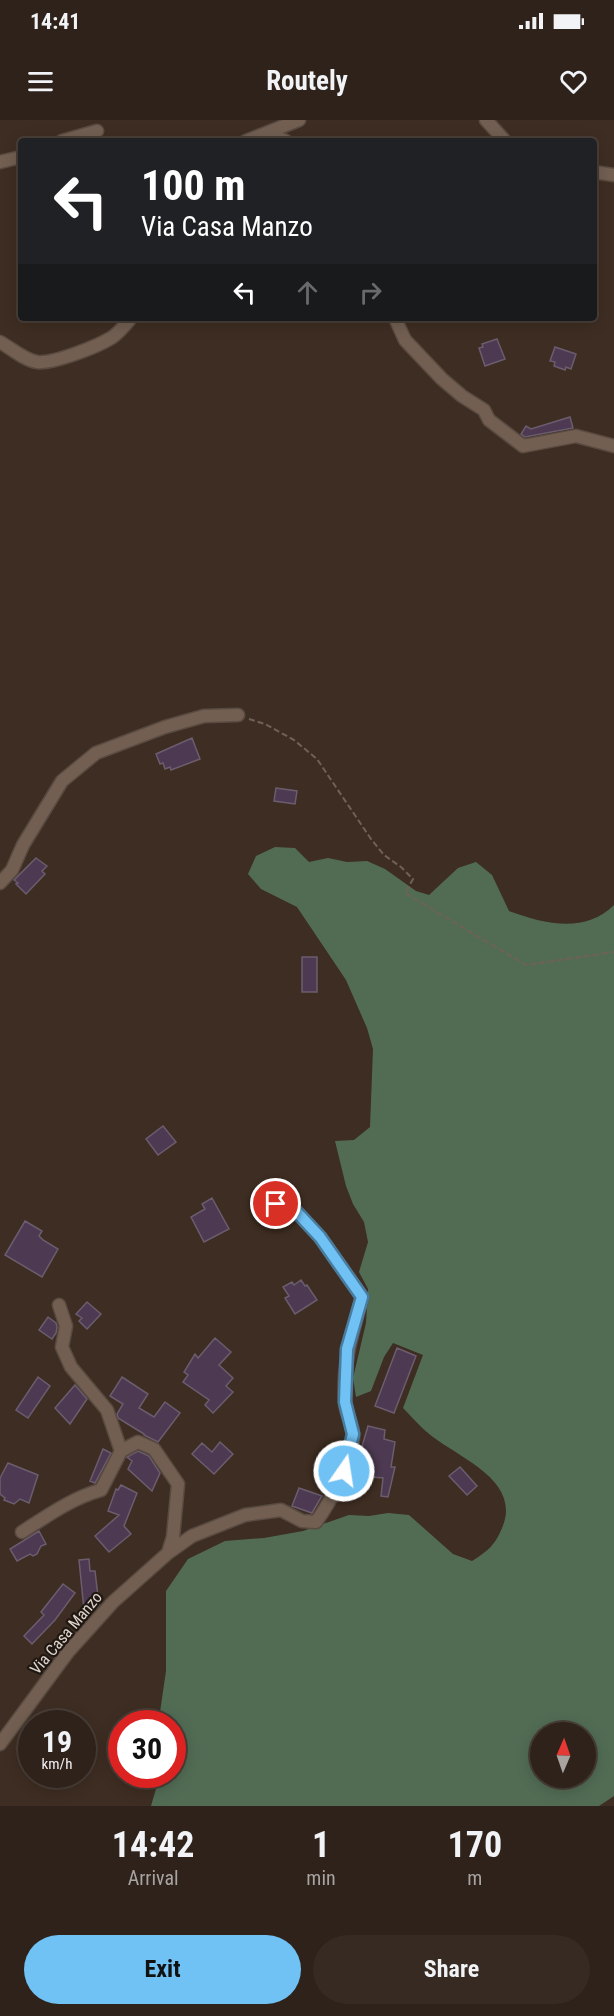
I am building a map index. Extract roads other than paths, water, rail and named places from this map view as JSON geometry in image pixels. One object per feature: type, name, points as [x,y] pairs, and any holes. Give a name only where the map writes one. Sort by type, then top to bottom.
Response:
[{"type":"street","points":[[254,138],[299,120]]},
{"type":"street","points":[[486,120],[502,138]]},
{"type":"street","points":[[72,138],[97,131]]},
{"type":"street","points":[[274,131],[279,138]]},
{"type":"street","points":[[0,162],[18,158]]},
{"type":"street","points":[[597,172],[614,175]]},
{"type":"street","points":[[0,342],[35,362],[45,362],[62,359],[111,338],[127,321]]},
{"type":"street","points":[[396,321],[405,340],[442,379],[462,396],[484,410],[489,420],[523,446],[576,436],[614,446]]},
{"type":"street","points":[[0,883],[12,870],[23,845],[62,781],[96,753],[165,727],[204,716],[237,715]]},
{"type":"street","name":"Via Casa Manzo","points":[[0,1744],[68,1652],[113,1602],[168,1553],[192,1536],[245,1515],[281,1510],[302,1521],[316,1521],[326,1509],[344,1471],[353,1434],[345,1402],[347,1349],[362,1297],[320,1237],[293,1208],[276,1204]]},
{"type":"street","points":[[59,1305],[66,1326],[62,1347],[71,1368],[108,1410],[121,1451]]},
{"type":"street","points":[[22,1532],[66,1505],[87,1494],[101,1490],[121,1451],[138,1442],[154,1449],[178,1484],[173,1537],[168,1553]]}]
